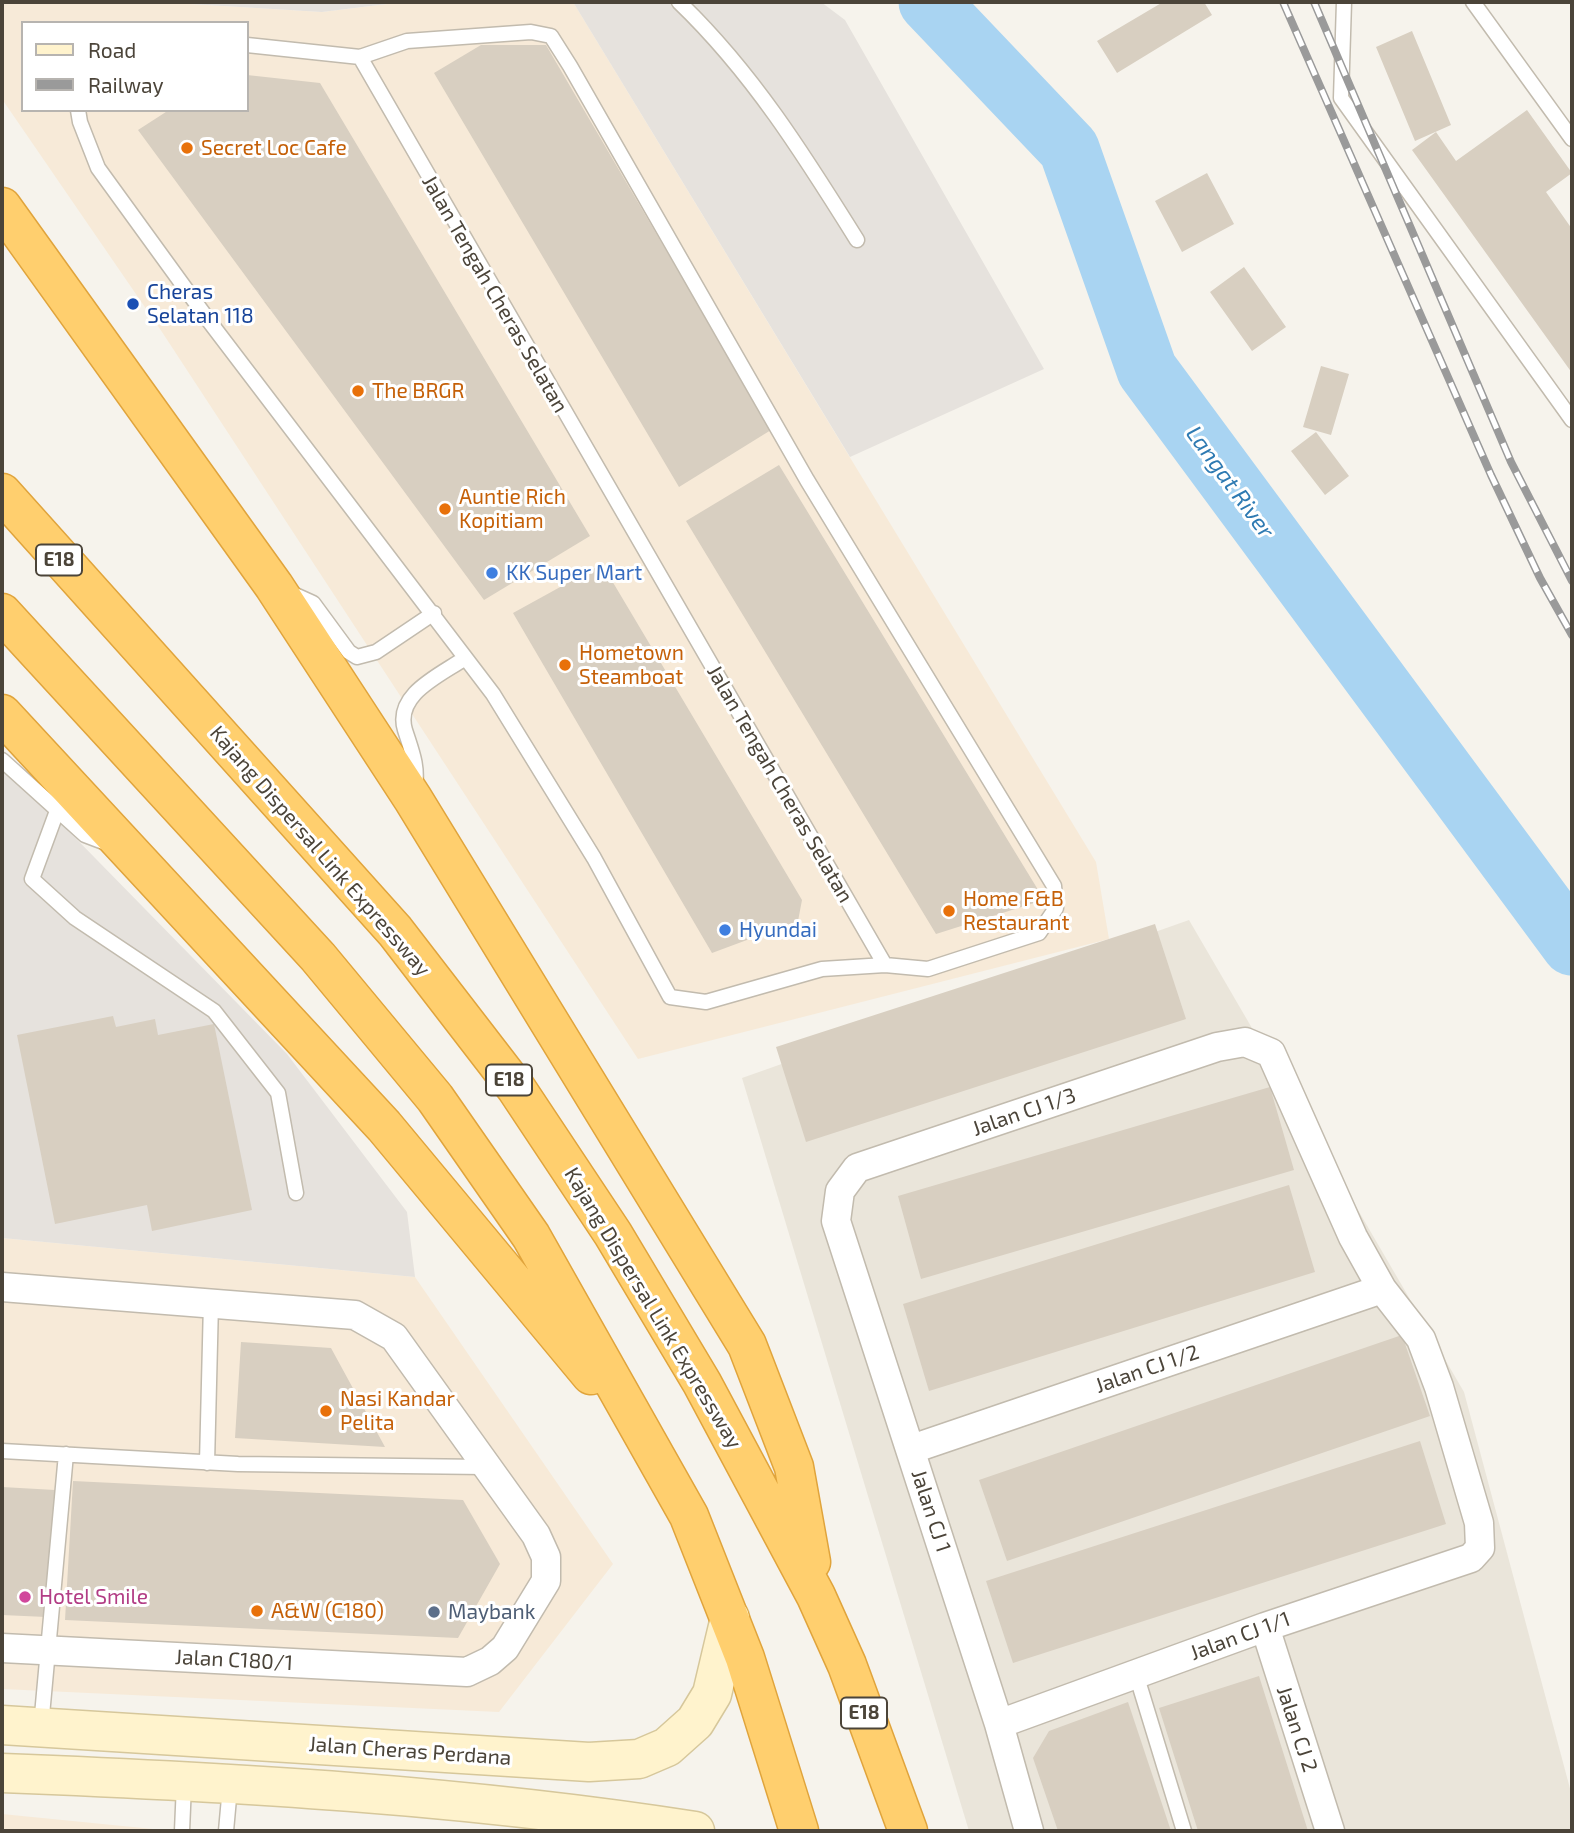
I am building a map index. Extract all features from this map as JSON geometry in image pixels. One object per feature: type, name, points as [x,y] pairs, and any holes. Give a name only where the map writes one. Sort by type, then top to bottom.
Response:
[{"type":"highway","points":[[2,207],[274,586],[413,799],[747,1345],[794,1467],[816,1596]]},
{"type":"highway","name":"Kajang Dispersal Link Expressway","points":[[2,493],[117,625],[264,782],[395,931],[516,1088],[613,1234],[702,1383],[816,1596],[847,1665],[908,1831]]},
{"type":"highway","points":[[2,613],[318,957],[435,1098],[531,1236],[689,1516],[730,1618],[799,1831]]},
{"type":"highway","points":[[2,714],[384,1126],[581,1365],[634,1419]]},
{"type":"street","name":"Jalan CJ 1/3","points":[[840,1191],[857,1168],[1217,1048],[1245,1041],[1271,1053],[1353,1237],[1382,1289],[1421,1339],[1439,1387],[1479,1523],[1480,1548]]},
{"type":"street","name":"Jalan CJ 1","points":[[840,1191],[836,1221],[912,1449],[999,1724],[1029,1831]]},
{"type":"street","points":[[2,1287],[355,1315],[394,1337],[485,1467]]},
{"type":"street","name":"Jalan CJ 1/2","points":[[912,1449],[1382,1289]]},
{"type":"street","name":"Jalan C180/1","points":[[2,1647],[467,1672],[490,1661],[505,1648],[546,1581],[547,1558],[536,1535],[485,1467]]},
{"type":"street","name":"Jalan CJ 1/1","points":[[999,1724],[1265,1627],[1471,1558],[1480,1548]]},
{"type":"street","name":"Jalan Cheras Perdana","points":[[2,1725],[589,1762],[639,1759],[667,1747],[695,1722],[712,1694],[730,1618]]},
{"type":"street","name":"Jalan CJ 2","points":[[1265,1627],[1330,1831]]},
{"type":"street","points":[[2,1773],[231,1782],[585,1814],[695,1831]]},
{"type":"lane","points":[[679,2],[718,40],[783,122],[857,240]]},
{"type":"lane","points":[[1344,2],[1341,99],[1572,420]]},
{"type":"lane","points":[[1473,2],[1572,139]]},
{"type":"lane","points":[[78,112],[79,122],[98,168],[217,332],[434,613],[493,694],[594,858],[670,997],[706,1002],[822,969],[886,965],[928,970],[1039,933],[1056,908],[1054,886],[807,480],[551,36],[531,32],[407,41],[360,57],[248,45]]},
{"type":"lane","name":"Jalan Tengah Cheras Selatan","points":[[360,57],[886,965]]},
{"type":"lane","points":[[274,586],[313,603],[349,652],[357,657],[376,652],[434,613]]},
{"type":"lane","points":[[413,799],[418,768],[402,716],[406,703],[417,691],[466,658]]},
{"type":"lane","points":[[2,760],[85,835],[132,854]]},
{"type":"lane","points":[[57,811],[32,879],[75,918],[214,1011],[278,1093],[296,1194]]},
{"type":"lane","points":[[207,1463],[211,1303]]},
{"type":"lane","points":[[2,1451],[207,1463],[485,1467]]},
{"type":"lane","points":[[40,1727],[66,1454]]},
{"type":"lane","points":[[1136,1674],[1184,1831]]},
{"type":"lane","points":[[182,1831],[184,1780]]},
{"type":"lane","points":[[226,1831],[231,1782]]},
{"type":"shaded area","name":"Cheras Selatan 118","points":[[4,2],[158,2],[322,12],[403,2],[573,2],[1096,862],[1109,939],[638,1059],[162,332],[2,99]]},
{"type":"shaded area","points":[[158,2],[403,2],[322,12]]},
{"type":"shaded area","points":[[573,2],[821,2],[845,20],[1044,369],[850,457]]},
{"type":"shaded area","points":[[2,763],[287,1054],[407,1212],[415,1277],[2,1238]]},
{"type":"shaded area","points":[[1189,920],[1464,1392],[1572,1796],[1572,1831],[969,1831],[742,1078]]},
{"type":"shaded area","points":[[2,1238],[415,1277],[613,1564],[499,1712],[2,1689]]},
{"type":"shaded area","points":[[2,1814],[173,1831],[2,1831]]},
{"type":"building","points":[[1163,2],[1204,2],[1212,15],[1117,73],[1097,41]]},
{"type":"building","points":[[1412,31],[1451,125],[1415,141],[1376,47]]},
{"type":"building","points":[[481,45],[546,45],[771,430],[679,487],[434,73]]},
{"type":"building","points":[[248,75],[320,83],[590,536],[484,600],[138,130],[166,112],[248,112]]},
{"type":"building","points":[[1527,110],[1572,173],[1546,192],[1572,229],[1572,373],[1412,150],[1436,132],[1456,161]]},
{"type":"building","points":[[1207,173],[1234,224],[1182,252],[1155,201]]},
{"type":"building","points":[[1244,267],[1286,327],[1252,351],[1210,292]]},
{"type":"building","points":[[1321,366],[1349,374],[1331,435],[1303,427]]},
{"type":"building","points":[[1316,432],[1349,476],[1325,495],[1291,451]]},
{"type":"building","points":[[779,465],[1040,893],[1034,903],[936,934],[686,521]]},
{"type":"building","points":[[602,564],[802,900],[798,921],[712,953],[513,613]]},
{"type":"building","points":[[1155,924],[1186,1019],[806,1142],[776,1047]]},
{"type":"building","points":[[113,1016],[116,1027],[155,1019],[158,1035],[214,1024],[252,1210],[152,1231],[147,1205],[55,1224],[17,1035]]},
{"type":"building","points":[[1270,1087],[1294,1170],[921,1279],[898,1196]]},
{"type":"building","points":[[1289,1185],[1315,1272],[929,1391],[903,1304]]},
{"type":"building","points":[[1402,1335],[1430,1416],[1007,1561],[979,1480]]},
{"type":"building","points":[[241,1342],[331,1348],[385,1447],[235,1438]]},
{"type":"building","points":[[1420,1441],[1446,1524],[1013,1663],[986,1581]]},
{"type":"building","points":[[73,1481],[463,1500],[500,1564],[458,1638],[65,1620]]},
{"type":"building","points":[[2,1487],[55,1490],[46,1617],[2,1615]]},
{"type":"building","points":[[1259,1676],[1308,1831],[1198,1831],[1159,1708]]},
{"type":"building","points":[[1128,1702],[1171,1831],[1058,1831],[1033,1758],[1049,1731]]},
{"type":"waterway","name":"Langat River","points":[[929,2],[1069,149],[1147,370],[1572,945]]},
{"type":"railway","points":[[1283,2],[1491,475],[1540,578],[1572,635]]},
{"type":"railway","points":[[1314,2],[1511,462],[1572,581]]},
{"type":"place","name":"Secret Loc Cafe","points":[[187,148]]},
{"type":"place","name":"Cheras Selatan 118","points":[[133,304]]},
{"type":"place","name":"The BRGR","points":[[358,391]]},
{"type":"place","name":"Auntie Rich Kopitiam","points":[[445,509]]},
{"type":"place","name":"KK Super Mart","points":[[492,573]]},
{"type":"place","name":"Hometown Steamboat","points":[[565,665]]},
{"type":"place","name":"Home F&B Restaurant","points":[[949,911]]},
{"type":"place","name":"Hyundai","points":[[725,930]]},
{"type":"place","name":"Nasi Kandar Pelita","points":[[326,1411]]},
{"type":"place","name":"Hotel Smile","points":[[25,1597]]},
{"type":"place","name":"A&W (C180)","points":[[257,1611]]},
{"type":"place","name":"Maybank","points":[[434,1612]]}]
